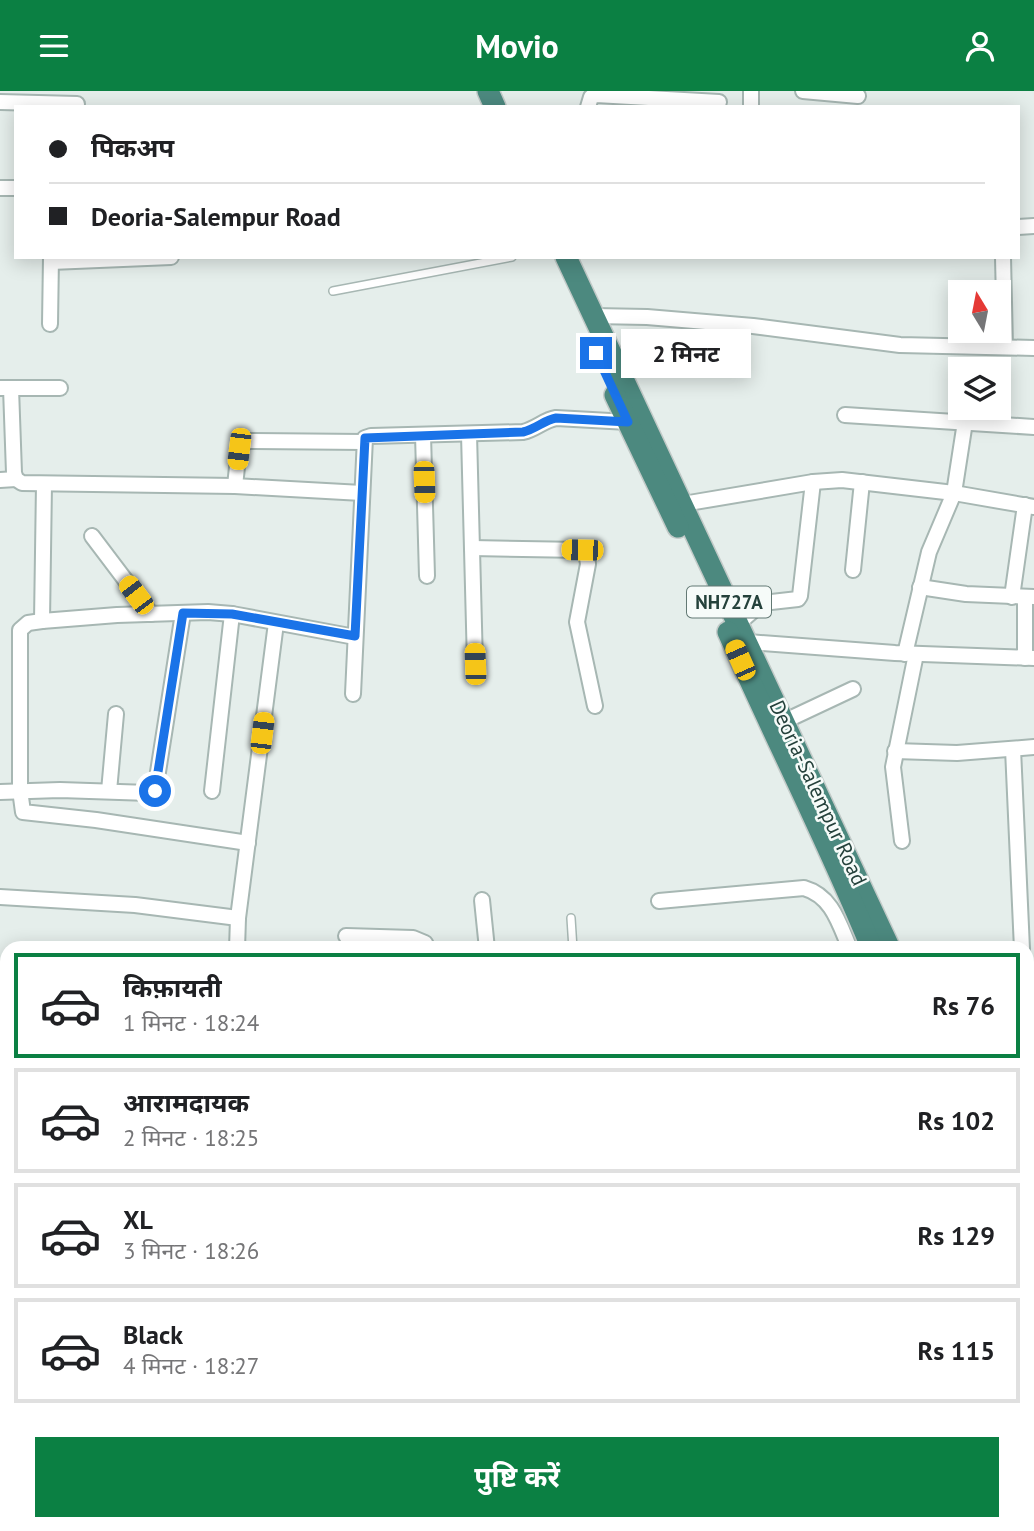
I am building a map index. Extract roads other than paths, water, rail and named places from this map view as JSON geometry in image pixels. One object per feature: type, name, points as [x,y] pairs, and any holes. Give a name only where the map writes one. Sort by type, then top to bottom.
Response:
[{"type":"highway","name":"Deoria-Salempur Road","points":[[553,259],[710,591],[781,752],[845,883],[869,941]]},
{"type":"highway","name":"Deoria-Salempur Road","points":[[567,259],[886,941]]},
{"type":"street","points":[[803,91],[858,96]]},
{"type":"street","points":[[588,105],[589,99],[593,96],[638,103],[698,96],[719,102]]},
{"type":"street","points":[[0,103],[77,104]]},
{"type":"street","points":[[50,324],[51,260],[91,259]]},
{"type":"street","points":[[1003,259],[1005,347]]},
{"type":"street","points":[[594,316],[647,317],[753,326],[900,345],[1034,348]]},
{"type":"street","points":[[16,479],[5,388],[60,388]]},
{"type":"street","points":[[845,415],[1034,427]]},
{"type":"street","points":[[353,694],[364,442],[368,436],[531,430],[556,418],[628,422]]},
{"type":"street","points":[[902,841],[893,779],[895,751],[920,587],[929,552],[954,493],[965,422]]},
{"type":"street","points":[[468,434],[475,664]]},
{"type":"street","points":[[423,435],[427,576]]},
{"type":"street","points":[[235,486],[239,449],[247,441],[364,442]]},
{"type":"street","points":[[0,480],[16,479],[22,483],[44,484],[235,486],[362,493]]},
{"type":"street","points":[[683,504],[842,479],[1030,506],[1024,597],[1030,658],[910,654],[748,642]]},
{"type":"street","points":[[853,569],[862,481]]},
{"type":"street","points":[[739,623],[762,603],[798,599],[800,596],[813,482]]},
{"type":"street","points":[[42,621],[44,484]]},
{"type":"street","points":[[92,536],[151,614]]},
{"type":"street","points":[[472,548],[586,552],[588,564],[577,622],[595,706]]},
{"type":"street","points":[[920,587],[966,594],[1024,597]]},
{"type":"street","points":[[0,792],[155,791],[183,613]]},
{"type":"street","points":[[248,843],[96,820],[27,813],[20,809],[18,638],[23,625],[42,621],[151,614],[232,614],[355,636]]},
{"type":"street","points":[[212,791],[232,614]]},
{"type":"street","points":[[237,941],[276,622]]},
{"type":"street","points":[[785,721],[853,689]]},
{"type":"street","points":[[109,791],[116,715]]},
{"type":"street","points":[[895,751],[957,753],[1034,747]]},
{"type":"street","points":[[1013,749],[1028,907],[1023,941]]},
{"type":"street","points":[[659,901],[804,888],[823,897],[836,916],[847,941]]},
{"type":"street","points":[[0,897],[135,905],[238,918]]},
{"type":"street","points":[[482,900],[486,941]]},
{"type":"street","points":[[346,936],[413,938],[422,941]]},
{"type":"lane","points":[[333,291],[501,259]]},
{"type":"lane","points":[[571,918],[572,941]]}]
